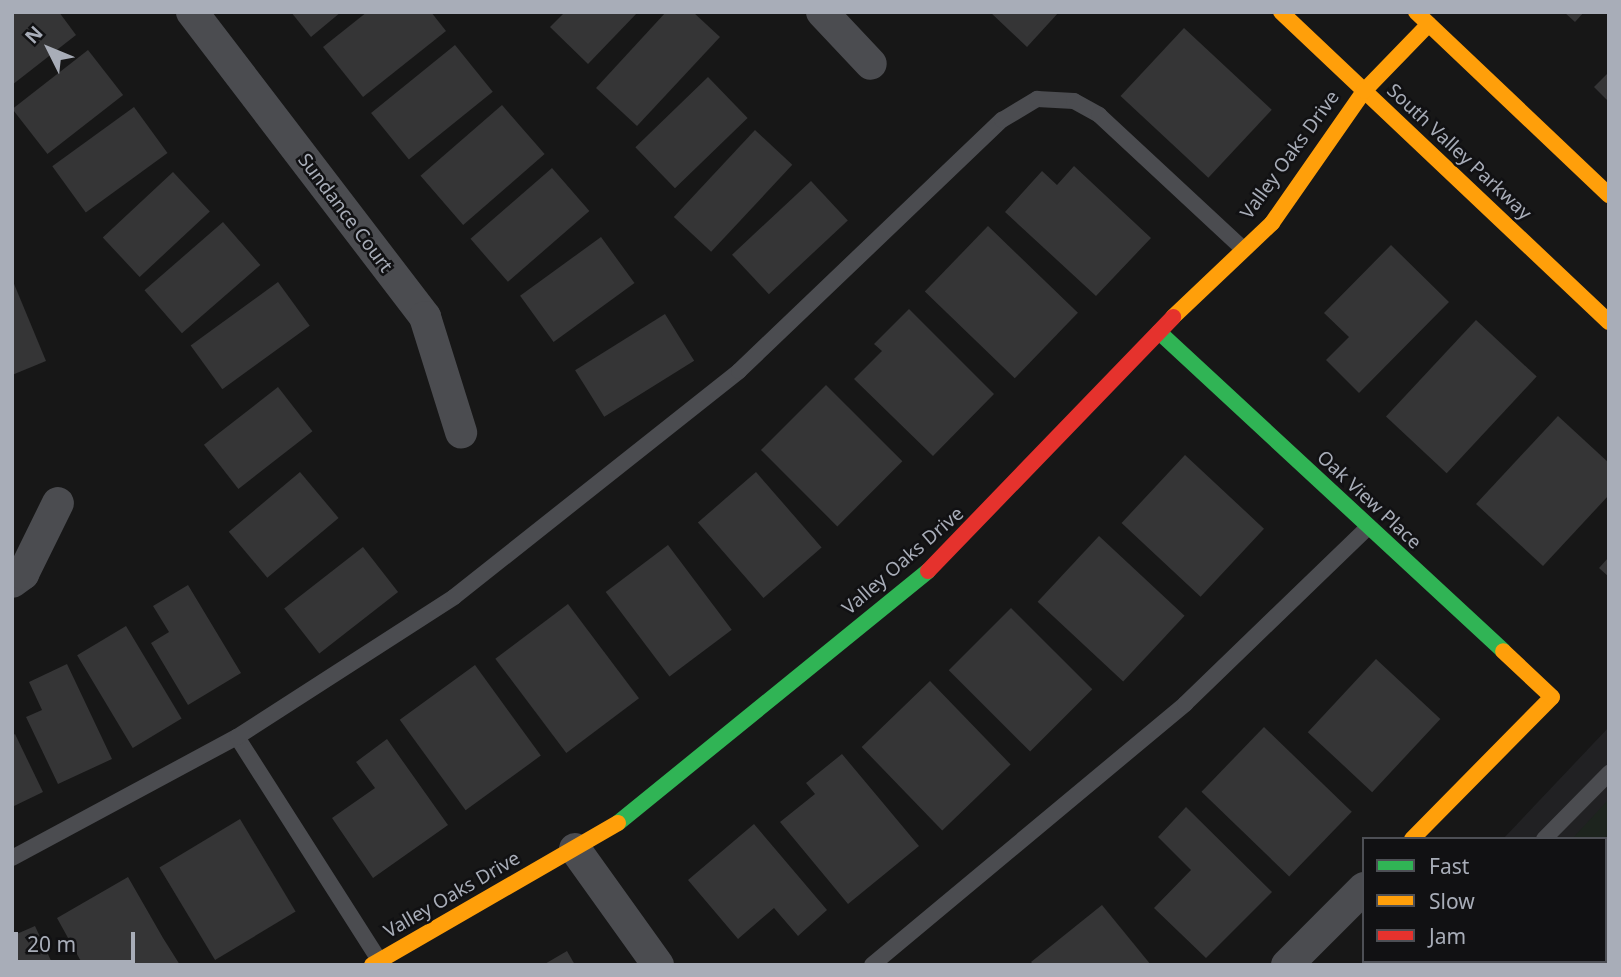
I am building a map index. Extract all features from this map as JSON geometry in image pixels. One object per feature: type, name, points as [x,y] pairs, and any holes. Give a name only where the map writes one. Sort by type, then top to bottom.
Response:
[{"type":"street","name":"Sundance Court","points":[[192,12],[425,317],[461,432]]},
{"type":"street","points":[[822,12],[871,64]]},
{"type":"street","name":"South Valley Parkway","points":[[1281,12],[1609,322]]},
{"type":"street","points":[[1416,12],[1609,195]]},
{"type":"street","name":"Valley Oaks Drive","points":[[375,963],[643,808],[955,549],[1160,332],[1272,223],[1364,91],[1429,24]]},
{"type":"street","name":"Oak View Place","points":[[1160,332],[1367,528],[1552,697],[1414,837]]},
{"type":"street","points":[[12,582],[23,575],[58,503]]},
{"type":"street","points":[[575,849],[658,965]]},
{"type":"street","points":[[1287,965],[1362,889]]},
{"type":"lane","points":[[12,858],[237,737],[454,597],[613,474],[739,371],[1002,120],[1037,99],[1074,101],[1099,115],[1243,249]]},
{"type":"lane","points":[[872,965],[1175,712],[1367,528]]},
{"type":"lane","points":[[237,737],[375,963]]},
{"type":"lane","points":[[1546,837],[1609,773]]},
{"type":"shaded area","points":[[1609,727],[1609,965],[1385,965],[1607,963],[1607,837],[1505,837]]},
{"type":"shaded area","points":[[1609,799],[1609,965],[1452,965],[1607,963],[1607,837],[1574,837]]},
{"type":"building","points":[[12,12],[59,12],[76,35],[12,85]]},
{"type":"building","points":[[291,12],[341,12],[311,37]]},
{"type":"building","points":[[367,12],[431,12],[446,31],[363,97],[323,47]]},
{"type":"building","points":[[565,12],[638,12],[588,64],[550,27]]},
{"type":"building","points":[[666,12],[693,12],[720,37],[637,126],[596,88]]},
{"type":"building","points":[[990,12],[1059,12],[1027,47]]},
{"type":"building","points":[[1564,12],[1584,12],[1575,22]]},
{"type":"building","points":[[1184,28],[1272,110],[1208,178],[1121,96]]},
{"type":"building","points":[[455,45],[493,92],[409,160],[371,113]]},
{"type":"building","points":[[88,50],[123,95],[47,154],[12,109]]},
{"type":"building","points":[[1609,72],[1609,102],[1594,87]]},
{"type":"building","points":[[708,77],[748,118],[675,188],[635,147]]},
{"type":"building","points":[[502,105],[545,154],[463,225],[420,176]]},
{"type":"building","points":[[134,107],[168,153],[86,212],[52,166]]},
{"type":"building","points":[[755,130],[792,165],[711,252],[674,217]]},
{"type":"building","points":[[1074,166],[1151,238],[1096,296],[1005,212],[1042,171],[1057,185]]},
{"type":"building","points":[[552,168],[589,211],[508,282],[470,239]]},
{"type":"building","points":[[173,172],[210,211],[140,277],[103,237]]},
{"type":"building","points":[[811,181],[848,220],[769,294],[732,255]]},
{"type":"building","points":[[223,222],[260,265],[182,333],[145,290]]},
{"type":"building","points":[[988,226],[1078,313],[1015,378],[925,291]]},
{"type":"building","points":[[601,237],[635,283],[554,342],[520,296]]},
{"type":"building","points":[[1391,245],[1449,302],[1359,393],[1326,360],[1349,337],[1324,313]]},
{"type":"building","points":[[12,279],[46,361],[12,375]]},
{"type":"building","points":[[278,282],[310,326],[222,389],[191,345]]},
{"type":"building","points":[[909,309],[994,394],[933,456],[854,379],[882,351],[874,344]]},
{"type":"building","points":[[665,314],[694,361],[604,417],[575,370]]},
{"type":"building","points":[[1476,320],[1537,377],[1447,473],[1386,417]]},
{"type":"building","points":[[826,385],[902,461],[837,526],[761,450]]},
{"type":"building","points":[[278,387],[312,431],[238,489],[204,445]]},
{"type":"building","points":[[1558,416],[1609,463],[1609,495],[1543,566],[1476,504]]},
{"type":"building","points":[[1185,455],[1264,529],[1201,597],[1122,523]]},
{"type":"building","points":[[300,472],[339,518],[267,578],[229,532]]},
{"type":"building","points":[[756,472],[822,547],[763,598],[698,523]]},
{"type":"building","points":[[1099,536],[1185,616],[1123,682],[1038,602]]},
{"type":"building","points":[[668,545],[732,630],[669,677],[606,592]]},
{"type":"building","points":[[363,547],[398,592],[319,653],[284,609]]},
{"type":"building","points":[[1609,557],[1609,577],[1599,568]]},
{"type":"building","points":[[188,585],[241,673],[188,705],[151,643],[169,632],[153,606]]},
{"type":"building","points":[[568,604],[639,698],[566,753],[495,659]]},
{"type":"building","points":[[1011,608],[1092,689],[1030,752],[949,670]]},
{"type":"building","points":[[126,626],[182,719],[133,748],[77,655]]},
{"type":"building","points":[[1376,659],[1440,719],[1372,792],[1308,732]]},
{"type":"building","points":[[67,664],[112,759],[58,784],[26,717],[42,710],[29,682]]},
{"type":"building","points":[[475,665],[541,756],[466,810],[400,720]]},
{"type":"building","points":[[930,681],[1011,764],[942,830],[862,747]]},
{"type":"building","points":[[1264,727],[1352,812],[1289,876],[1201,792]]},
{"type":"building","points":[[15,734],[43,792],[12,807],[12,736]]},
{"type":"building","points":[[387,739],[448,825],[373,878],[332,818],[375,788],[356,762]]},
{"type":"building","points":[[842,754],[919,846],[848,904],[780,822],[815,794],[806,783]]},
{"type":"building","points":[[1186,807],[1272,892],[1206,958],[1154,908],[1191,870],[1158,837]]},
{"type":"building","points":[[240,819],[296,912],[215,960],[159,867]]},
{"type":"building","points":[[754,824],[827,910],[798,936],[774,908],[738,939],[688,880]]},
{"type":"building","points":[[128,877],[180,965],[83,965],[57,918]]},
{"type":"building","points":[[1102,905],[1151,965],[1034,965],[1031,962]]},
{"type":"building","points":[[35,926],[53,965],[12,965],[12,936]]},
{"type":"building","points":[[567,951],[575,965],[543,965]]},
{"type":"traffic: fast","points":[[1159,332],[1503,651]]},
{"type":"traffic: fast","points":[[618,823],[928,571]]},
{"type":"traffic: slow","points":[[1281,12],[1609,322]]},
{"type":"traffic: slow","points":[[1416,12],[1609,195]]},
{"type":"traffic: slow","points":[[1173,317],[1272,223],[1364,91],[1429,24]]},
{"type":"traffic: slow","points":[[1414,837],[1552,697],[1503,651]]},
{"type":"traffic: slow","points":[[372,965],[618,823]]},
{"type":"traffic: jam","points":[[928,571],[1173,317]]}]
